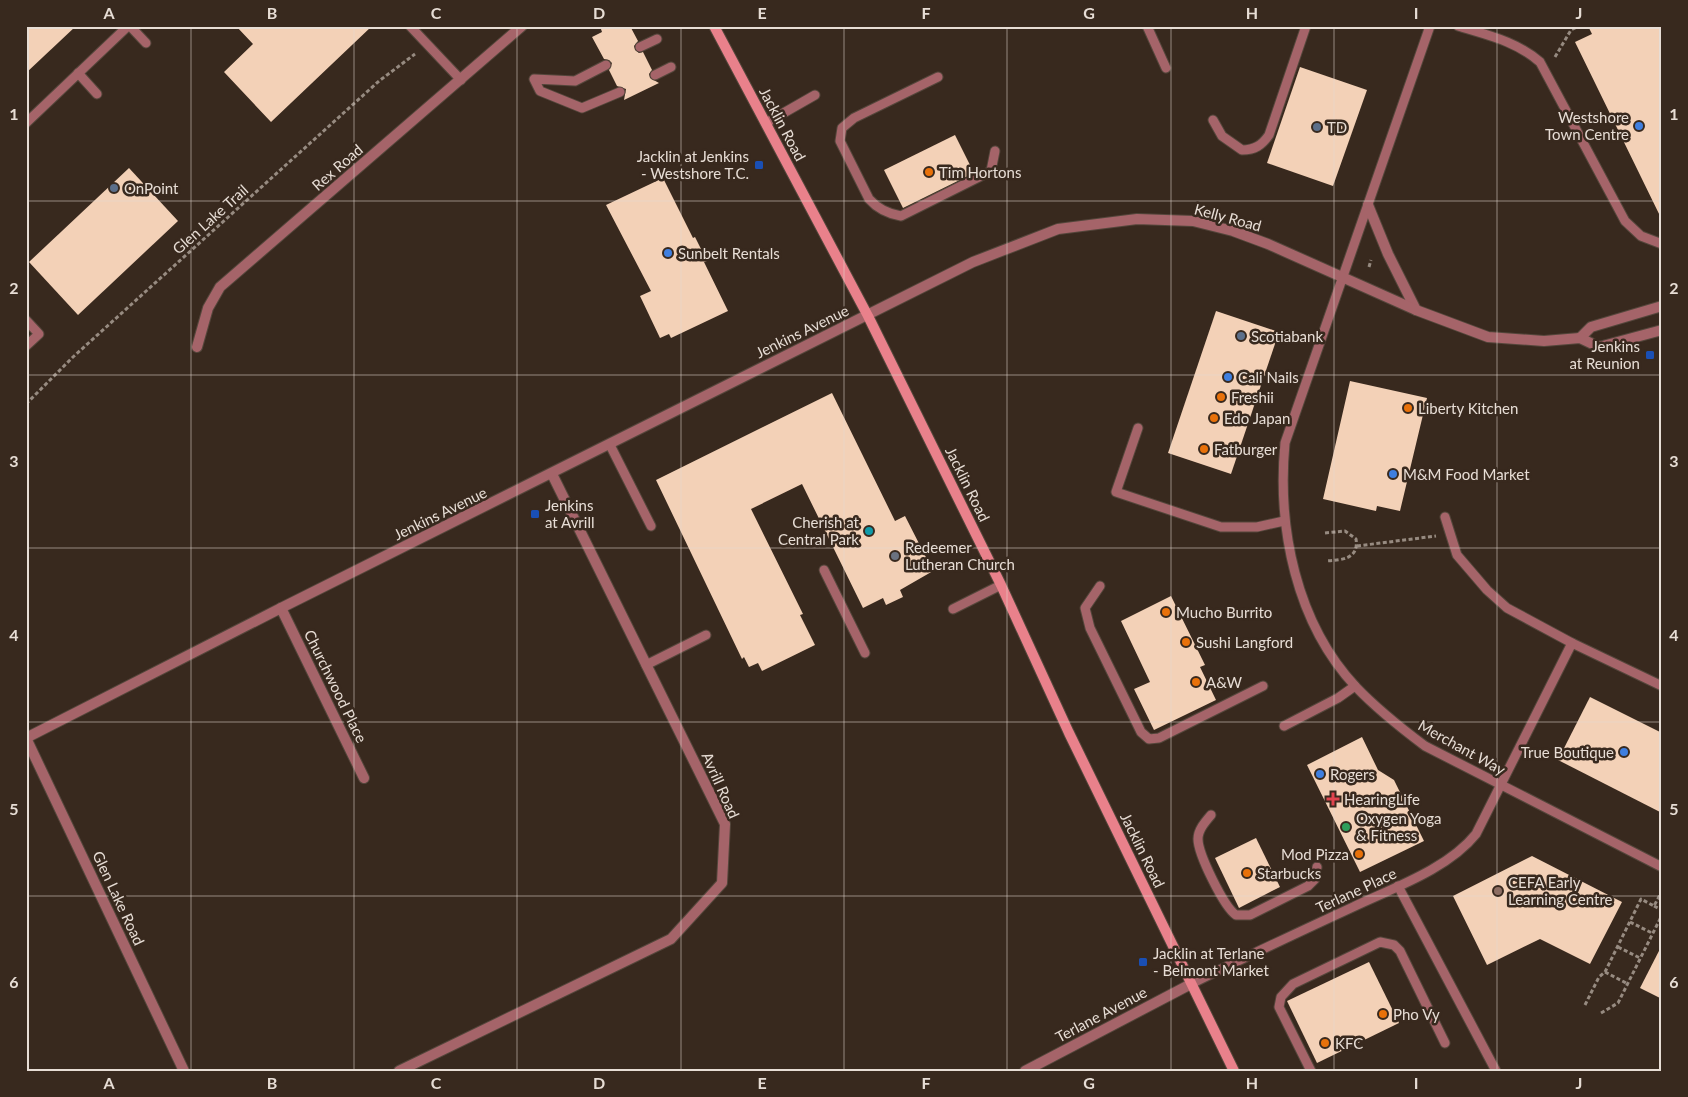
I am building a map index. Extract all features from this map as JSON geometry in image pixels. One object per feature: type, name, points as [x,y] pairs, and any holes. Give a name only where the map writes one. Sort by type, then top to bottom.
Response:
[{"type":"main road","name":"Jacklin Road","points":[[714,26],[868,316],[1001,585],[1069,733],[1234,1071]]},
{"type":"street","name":"Rex Road","points":[[197,347],[208,308],[220,287],[522,26]]},
{"type":"street","points":[[1368,205],[1388,254],[1416,310]]},
{"type":"street","name":"Kelly Road","points":[[868,316],[973,262],[1058,229],[1137,219],[1193,221],[1233,231],[1342,276],[1416,310],[1488,337],[1544,341],[1580,338],[1599,347],[1662,330]]},
{"type":"street","name":"Kelly Road","points":[[1580,338],[1591,327],[1662,306]]},
{"type":"street","name":"Jenkins Avenue","points":[[26,738],[281,608],[868,316]]},
{"type":"street","name":"Avrill Road","points":[[399,1071],[671,939],[722,883],[725,824],[552,474]]},
{"type":"street","name":"Churchwood Place","points":[[281,608],[364,778]]},
{"type":"street","name":"Glen Lake Road","points":[[26,738],[184,1071]]},
{"type":"street","name":"Terlane Avenue","points":[[1025,1071],[1191,984]]},
{"type":"lane","points":[[26,123],[129,26],[146,43]]},
{"type":"lane","points":[[410,26],[461,80]]},
{"type":"lane","points":[[1147,26],[1166,68]]},
{"type":"lane","name":"Merchant Way","points":[[1430,26],[1285,443],[1281,482],[1284,521],[1291,556],[1307,609],[1322,640],[1355,686],[1382,713],[1425,746],[1662,867]]},
{"type":"lane","points":[[1458,26],[1514,44],[1526,50],[1540,62],[1625,221],[1641,236],[1662,244]]},
{"type":"lane","points":[[1213,120],[1222,136],[1242,150],[1257,147],[1263,143],[1269,135],[1306,27]]},
{"type":"lane","points":[[640,47],[657,39]]},
{"type":"lane","points":[[606,65],[575,81],[534,79],[540,91],[582,108],[620,92]]},
{"type":"lane","points":[[655,75],[671,67]]},
{"type":"lane","points":[[78,73],[98,94]]},
{"type":"lane","points":[[938,77],[854,118],[842,128],[840,141],[869,199],[874,205],[893,215],[901,216],[991,171],[995,151]]},
{"type":"lane","points":[[766,123],[815,95]]},
{"type":"lane","points":[[26,320],[39,334],[26,346]]},
{"type":"lane","points":[[1138,428],[1116,492],[1221,527],[1257,527],[1284,521]]},
{"type":"lane","points":[[610,444],[651,526]]},
{"type":"lane","points":[[1446,517],[1457,555],[1486,590],[1507,608],[1572,643],[1662,686]]},
{"type":"lane","points":[[824,570],[865,653]]},
{"type":"lane","points":[[953,609],[1001,585]]},
{"type":"lane","points":[[1100,586],[1085,608],[1090,628],[1141,732],[1150,739],[1159,738],[1263,686]]},
{"type":"lane","points":[[646,665],[706,635]]},
{"type":"lane","name":"Terlane Place","points":[[1191,984],[1398,886],[1451,858],[1468,844],[1476,834],[1572,643]]},
{"type":"lane","points":[[1284,726],[1338,698],[1355,686]]},
{"type":"lane","points":[[1211,815],[1201,828],[1198,837],[1199,850],[1227,905],[1236,915],[1250,915],[1308,886],[1315,879],[1317,867]]},
{"type":"lane","points":[[1398,886],[1496,1071]]},
{"type":"lane","points":[[1310,1071],[1279,1007],[1281,997],[1293,984],[1380,942],[1387,942],[1400,952],[1445,1043]]},
{"type":"path","points":[[1546,72],[1571,30],[1579,26]]},
{"type":"path","name":"Glen Lake Trail","points":[[26,404],[73,357],[412,54]]},
{"type":"path","points":[[1369,267],[1372,260]]},
{"type":"path","points":[[1325,533],[1345,531],[1356,539],[1357,546],[1355,552],[1350,557],[1326,561]]},
{"type":"path","points":[[1357,546],[1404,541],[1450,533]]},
{"type":"path","points":[[1654,906],[1662,891]]},
{"type":"path","points":[[1585,1005],[1599,977],[1605,972],[1641,900],[1662,910]]},
{"type":"path","points":[[1601,1013],[1618,1003],[1662,915]]},
{"type":"path","points":[[1630,922],[1652,933]]},
{"type":"path","points":[[1618,947],[1640,958]]},
{"type":"path","points":[[1605,972],[1628,984]]},
{"type":"building","points":[[26,26],[76,26],[26,73]]},
{"type":"building","points":[[236,26],[372,26],[271,122],[224,72],[253,44]]},
{"type":"building","points":[[600,26],[630,26],[638,41],[634,46],[635,50],[639,53],[643,52],[652,70],[649,74],[650,78],[659,83],[624,100],[626,89],[617,86],[609,70],[612,63],[604,59],[592,37],[602,32]]},
{"type":"building","name":"Westshore Town Centre","points":[[1588,26],[1662,26],[1662,220],[1575,42],[1592,34]]},
{"type":"building","name":"TD","points":[[1300,67],[1367,90],[1333,186],[1267,163]]},
{"type":"building","name":"Tim Hortons","points":[[955,135],[974,173],[903,208],[884,170]]},
{"type":"building","points":[[129,168],[178,221],[78,315],[29,262]]},
{"type":"building","name":"Sunbelt Rentals","points":[[663,178],[693,238],[695,237],[707,261],[704,262],[728,311],[671,338],[669,334],[660,338],[640,296],[651,291],[606,205]]},
{"type":"building","points":[[1216,311],[1279,332],[1231,474],[1168,453]]},
{"type":"building","points":[[1350,381],[1427,398],[1400,511],[1377,506],[1376,511],[1323,499]]},
{"type":"building","name":"Cherish at Central Park","points":[[832,393],[895,521],[905,516],[933,571],[900,590],[903,597],[886,605],[883,598],[863,608],[802,484],[751,509],[803,614],[800,615],[815,645],[762,671],[758,663],[749,667],[744,657],[742,659],[656,480]]},
{"type":"building","points":[[1171,596],[1205,665],[1200,667],[1216,700],[1154,730],[1134,689],[1150,682],[1121,621]]},
{"type":"building","points":[[1590,697],[1662,733],[1662,813],[1558,760]]},
{"type":"building","points":[[1362,737],[1378,770],[1394,780],[1424,841],[1360,872],[1307,765]]},
{"type":"building","name":"Starbucks","points":[[1256,838],[1280,887],[1239,908],[1215,858]]},
{"type":"building","points":[[1532,856],[1622,902],[1590,964],[1540,939],[1487,965],[1453,896]]},
{"type":"building","points":[[1662,945],[1662,999],[1640,988]]},
{"type":"building","points":[[1369,962],[1399,1023],[1317,1063],[1287,1001]]},
{"type":"place","name":"Westshore Town Centre","points":[[1639,126]]},
{"type":"place","name":"TD","points":[[1317,127]]},
{"type":"place","name":"Jacklin at Jenkins - Westshore T.C.","points":[[759,165]]},
{"type":"place","name":"Tim Hortons","points":[[929,172]]},
{"type":"place","name":"OnPoint","points":[[114,188]]},
{"type":"place","name":"Sunbelt Rentals","points":[[668,253]]},
{"type":"place","name":"Scotiabank","points":[[1241,336]]},
{"type":"place","name":"Jenkins at Reunion","points":[[1650,355]]},
{"type":"place","name":"Cali Nails","points":[[1228,377]]},
{"type":"place","name":"Freshii","points":[[1221,397]]},
{"type":"place","name":"Liberty Kitchen","points":[[1408,408]]},
{"type":"place","name":"Edo Japan","points":[[1214,418]]},
{"type":"place","name":"Fatburger","points":[[1204,449]]},
{"type":"place","name":"M&M Food Market","points":[[1393,474]]},
{"type":"place","name":"Jenkins at Avrill","points":[[535,514]]},
{"type":"place","name":"Cherish at Central Park","points":[[869,531]]},
{"type":"place","name":"Redeemer Lutheran Church","points":[[895,556]]},
{"type":"place","name":"Mucho Burrito","points":[[1166,612]]},
{"type":"place","name":"Sushi Langford","points":[[1186,642]]},
{"type":"place","name":"A&W","points":[[1196,682]]},
{"type":"place","name":"True Boutique","points":[[1624,752]]},
{"type":"place","name":"Rogers","points":[[1320,774]]},
{"type":"place","name":"HearingLife","points":[[1333,799]]},
{"type":"place","name":"Oxygen Yoga & Fitness","points":[[1346,827]]},
{"type":"place","name":"Mod Pizza","points":[[1359,854]]},
{"type":"place","name":"Starbucks","points":[[1247,873]]},
{"type":"place","name":"CEFA Early Learning Centre","points":[[1498,891]]},
{"type":"place","name":"Jacklin at Terlane - Belmont Market","points":[[1143,962]]},
{"type":"place","name":"Pho Vy","points":[[1383,1014]]},
{"type":"place","name":"KFC","points":[[1325,1043]]}]
